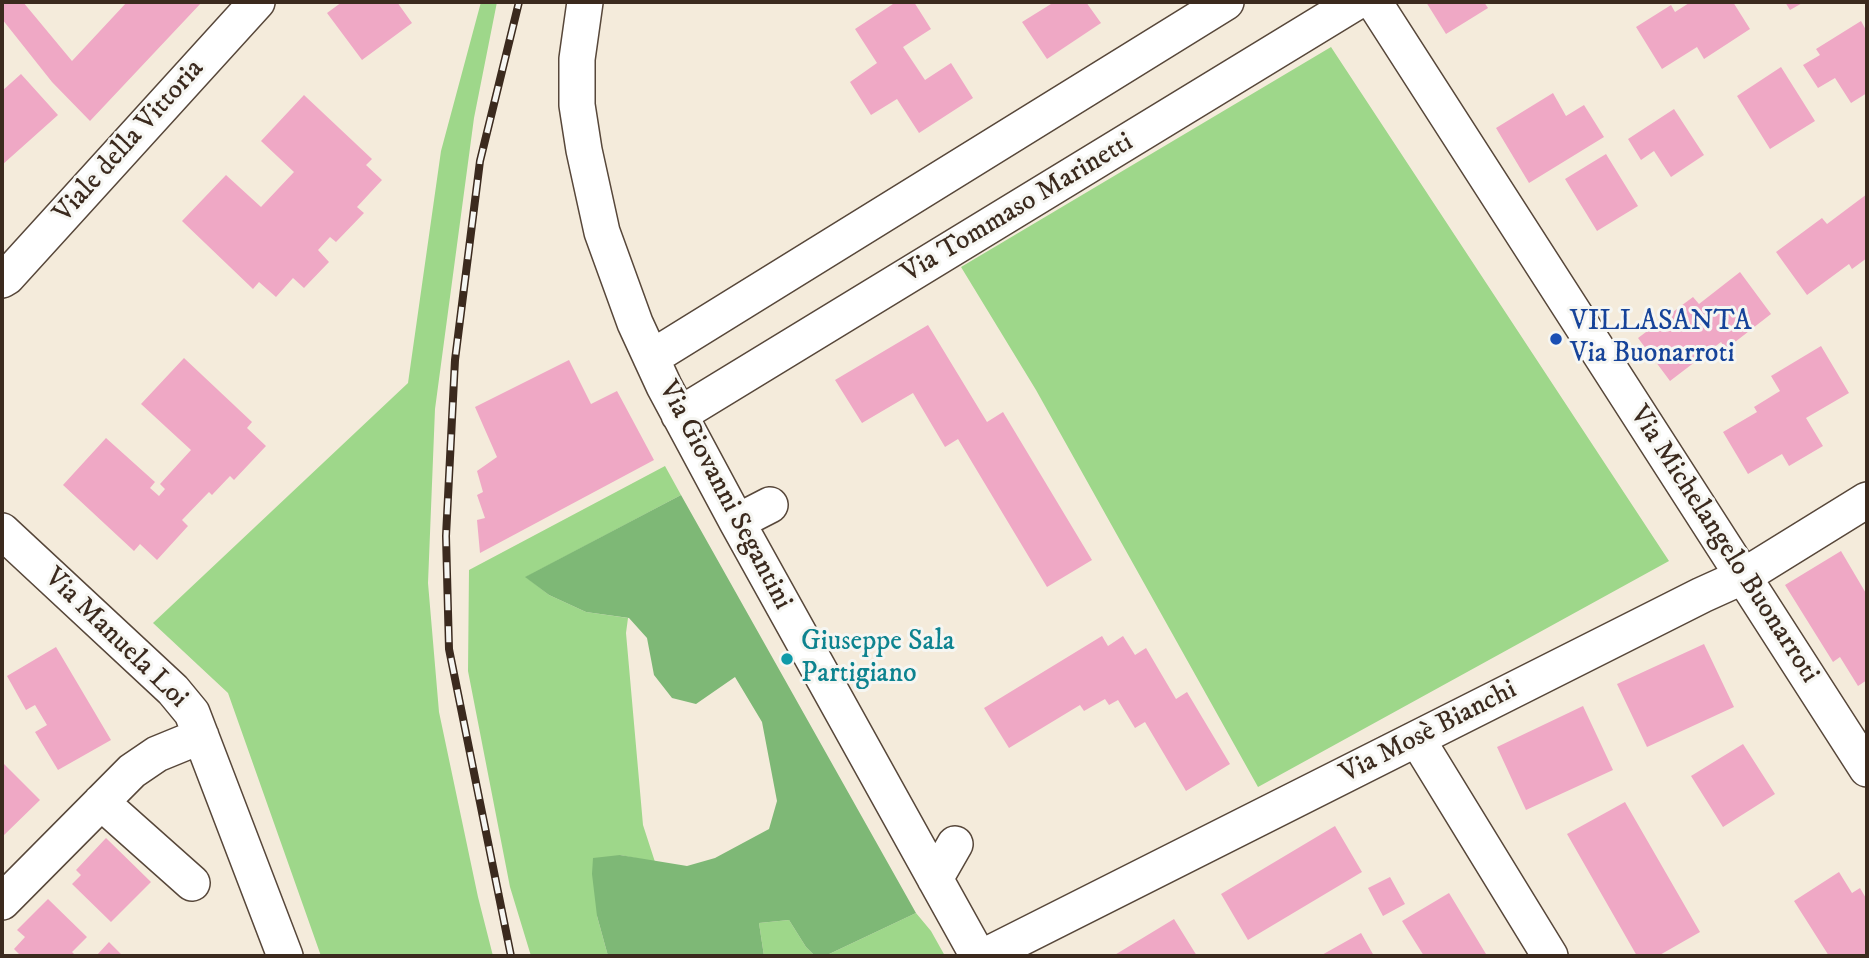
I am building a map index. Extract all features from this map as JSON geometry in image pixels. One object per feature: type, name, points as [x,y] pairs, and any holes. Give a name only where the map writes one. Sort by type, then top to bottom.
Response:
[{"type":"street","name":"Viale della Vittoria","points":[[2,280],[255,2]]},
{"type":"street","name":"Via Giovanni Segantini","points":[[585,2],[577,59],[577,105],[584,150],[602,232],[651,358],[737,522],[978,956]]},
{"type":"street","points":[[651,358],[1226,2]]},
{"type":"street","name":"Via Tommaso Marinetti","points":[[679,415],[1356,2]]},
{"type":"street","name":"Via Michelangelo Buonarroti","points":[[1374,2],[1867,769]]},
{"type":"street","name":"Via Mosè Bianchi","points":[[985,956],[1744,576],[1867,500]]},
{"type":"street","points":[[737,522],[769,505]]},
{"type":"street","name":"Via Manuela Loi","points":[[2,531],[173,690],[192,713],[285,956]]},
{"type":"street","points":[[2,902],[132,771],[156,754],[201,736]]},
{"type":"street","points":[[1416,739],[1550,956]]},
{"type":"street","points":[[101,802],[192,883]]},
{"type":"street","points":[[935,878],[955,844]]},
{"type":"green space","points":[[481,2],[497,2],[474,118],[435,409],[428,583],[439,712],[493,956],[321,956],[228,693],[153,623],[408,383],[441,151]]},
{"type":"green space","points":[[1331,47],[1669,561],[1258,787],[1036,390],[961,267]]},
{"type":"green space","points":[[665,466],[681,495],[526,577],[549,595],[586,612],[628,618],[626,633],[643,825],[655,862],[620,855],[597,916],[608,956],[531,956],[510,887],[468,671],[469,570]]},
{"type":"green space","points":[[681,495],[916,913],[825,956],[815,956],[806,947],[789,920],[759,923],[764,956],[608,956],[597,916],[593,858],[620,855],[687,866],[715,858],[769,829],[777,801],[762,722],[735,677],[696,704],[672,698],[654,675],[647,638],[629,618],[586,612],[549,595],[525,577]]},
{"type":"green space","points":[[916,913],[931,931],[945,956],[825,956]]},
{"type":"green space","points":[[789,920],[815,956],[764,956],[759,923]]},
{"type":"building","points":[[2,2],[23,2],[72,61],[127,2],[202,2],[90,121],[52,82],[2,19]]},
{"type":"building","points":[[342,2],[397,2],[412,23],[362,60],[327,13]]},
{"type":"building","points":[[896,2],[914,2],[931,29],[903,47],[925,80],[951,63],[973,98],[919,133],[897,99],[871,115],[850,82],[877,63],[855,29]]},
{"type":"building","points":[[1049,2],[1086,2],[1101,23],[1047,59],[1022,22],[1051,4]]},
{"type":"building","points":[[1426,2],[1484,2],[1488,8],[1446,34]]},
{"type":"building","points":[[1688,2],[1733,2],[1750,29],[1704,59],[1697,47],[1662,69],[1636,27],[1671,5],[1675,12]]},
{"type":"building","points":[[1785,2],[1804,2],[1790,10]]},
{"type":"building","points":[[1861,21],[1867,29],[1867,93],[1851,103],[1835,78],[1818,88],[1803,65],[1820,55],[1816,49]]},
{"type":"building","points":[[1781,67],[1815,121],[1770,149],[1737,96]]},
{"type":"building","points":[[21,74],[58,115],[2,165],[2,91]]},
{"type":"building","points":[[1553,93],[1566,116],[1584,105],[1604,137],[1529,183],[1496,128]]},
{"type":"building","points":[[304,95],[372,159],[366,165],[382,180],[357,207],[364,213],[336,242],[330,237],[318,250],[329,262],[304,288],[293,278],[276,297],[259,282],[253,289],[182,221],[226,175],[261,207],[294,172],[261,141]]},
{"type":"building","points":[[1674,109],[1704,155],[1671,177],[1654,151],[1641,160],[1628,139]]},
{"type":"building","points":[[1606,154],[1638,206],[1597,231],[1565,179]]},
{"type":"building","points":[[1867,194],[1867,258],[1852,269],[1849,264],[1807,295],[1776,252],[1822,218],[1827,224]]},
{"type":"building","points":[[1740,272],[1771,314],[1726,349],[1721,342],[1670,381],[1638,338],[1693,297],[1699,304]]},
{"type":"building","points":[[928,325],[987,422],[1003,412],[1092,560],[1047,587],[958,439],[945,447],[913,393],[862,423],[835,380]]},
{"type":"building","points":[[1821,346],[1849,393],[1806,418],[1823,446],[1789,466],[1782,454],[1748,474],[1723,432],[1757,412],[1754,407],[1780,391],[1771,376]]},
{"type":"building","points":[[184,358],[252,422],[247,428],[266,446],[234,480],[230,476],[212,495],[209,492],[182,520],[188,526],[157,560],[140,544],[134,551],[63,485],[106,438],[155,482],[150,488],[159,496],[165,489],[160,484],[191,450],[141,404]]},
{"type":"building","points":[[569,360],[591,404],[617,391],[654,460],[480,553],[477,520],[485,518],[477,495],[483,492],[477,471],[497,457],[475,407]]},
{"type":"building","points":[[1841,551],[1867,595],[1867,680],[1858,686],[1840,657],[1833,662],[1785,585]]},
{"type":"building","points":[[1102,636],[1108,646],[1123,636],[1135,655],[1146,648],[1176,699],[1187,692],[1230,764],[1186,791],[1145,722],[1135,728],[1118,700],[1109,705],[1105,699],[1084,711],[1080,705],[1009,748],[984,708]]},
{"type":"building","points":[[1704,644],[1734,707],[1647,747],[1617,684]]},
{"type":"building","points":[[56,647],[111,740],[58,770],[35,732],[47,725],[35,705],[26,710],[7,676]]},
{"type":"building","points":[[1583,706],[1613,770],[1526,810],[1497,747]]},
{"type":"building","points":[[1743,744],[1775,794],[1723,827],[1691,776]]},
{"type":"building","points":[[2,762],[40,800],[2,837]]},
{"type":"building","points":[[1625,802],[1700,932],[1658,956],[1637,956],[1567,834]]},
{"type":"building","points":[[1335,826],[1362,872],[1248,940],[1221,894]]},
{"type":"building","points":[[106,838],[151,882],[111,922],[72,884],[81,875],[76,870]]},
{"type":"building","points":[[1839,872],[1852,893],[1860,888],[1867,900],[1867,956],[1829,956],[1794,901]]},
{"type":"building","points":[[1390,877],[1405,904],[1383,916],[1368,888]]},
{"type":"building","points":[[1449,893],[1486,954],[1424,956],[1402,921]]},
{"type":"building","points":[[48,899],[87,937],[72,952],[76,956],[21,956],[14,949],[25,937],[17,930]]},
{"type":"building","points":[[1174,919],[1197,956],[1113,956]]},
{"type":"building","points":[[1361,933],[1374,956],[1320,956]]},
{"type":"building","points":[[109,942],[123,956],[96,956]]},
{"type":"railway","points":[[511,956],[449,649],[446,536],[455,360],[480,161],[519,2]]},
{"type":"place","name":"VILLASANTA Via Buonarroti","points":[[1556,339]]},
{"type":"place","name":"Giuseppe Sala Partigiano","points":[[787,659]]}]
